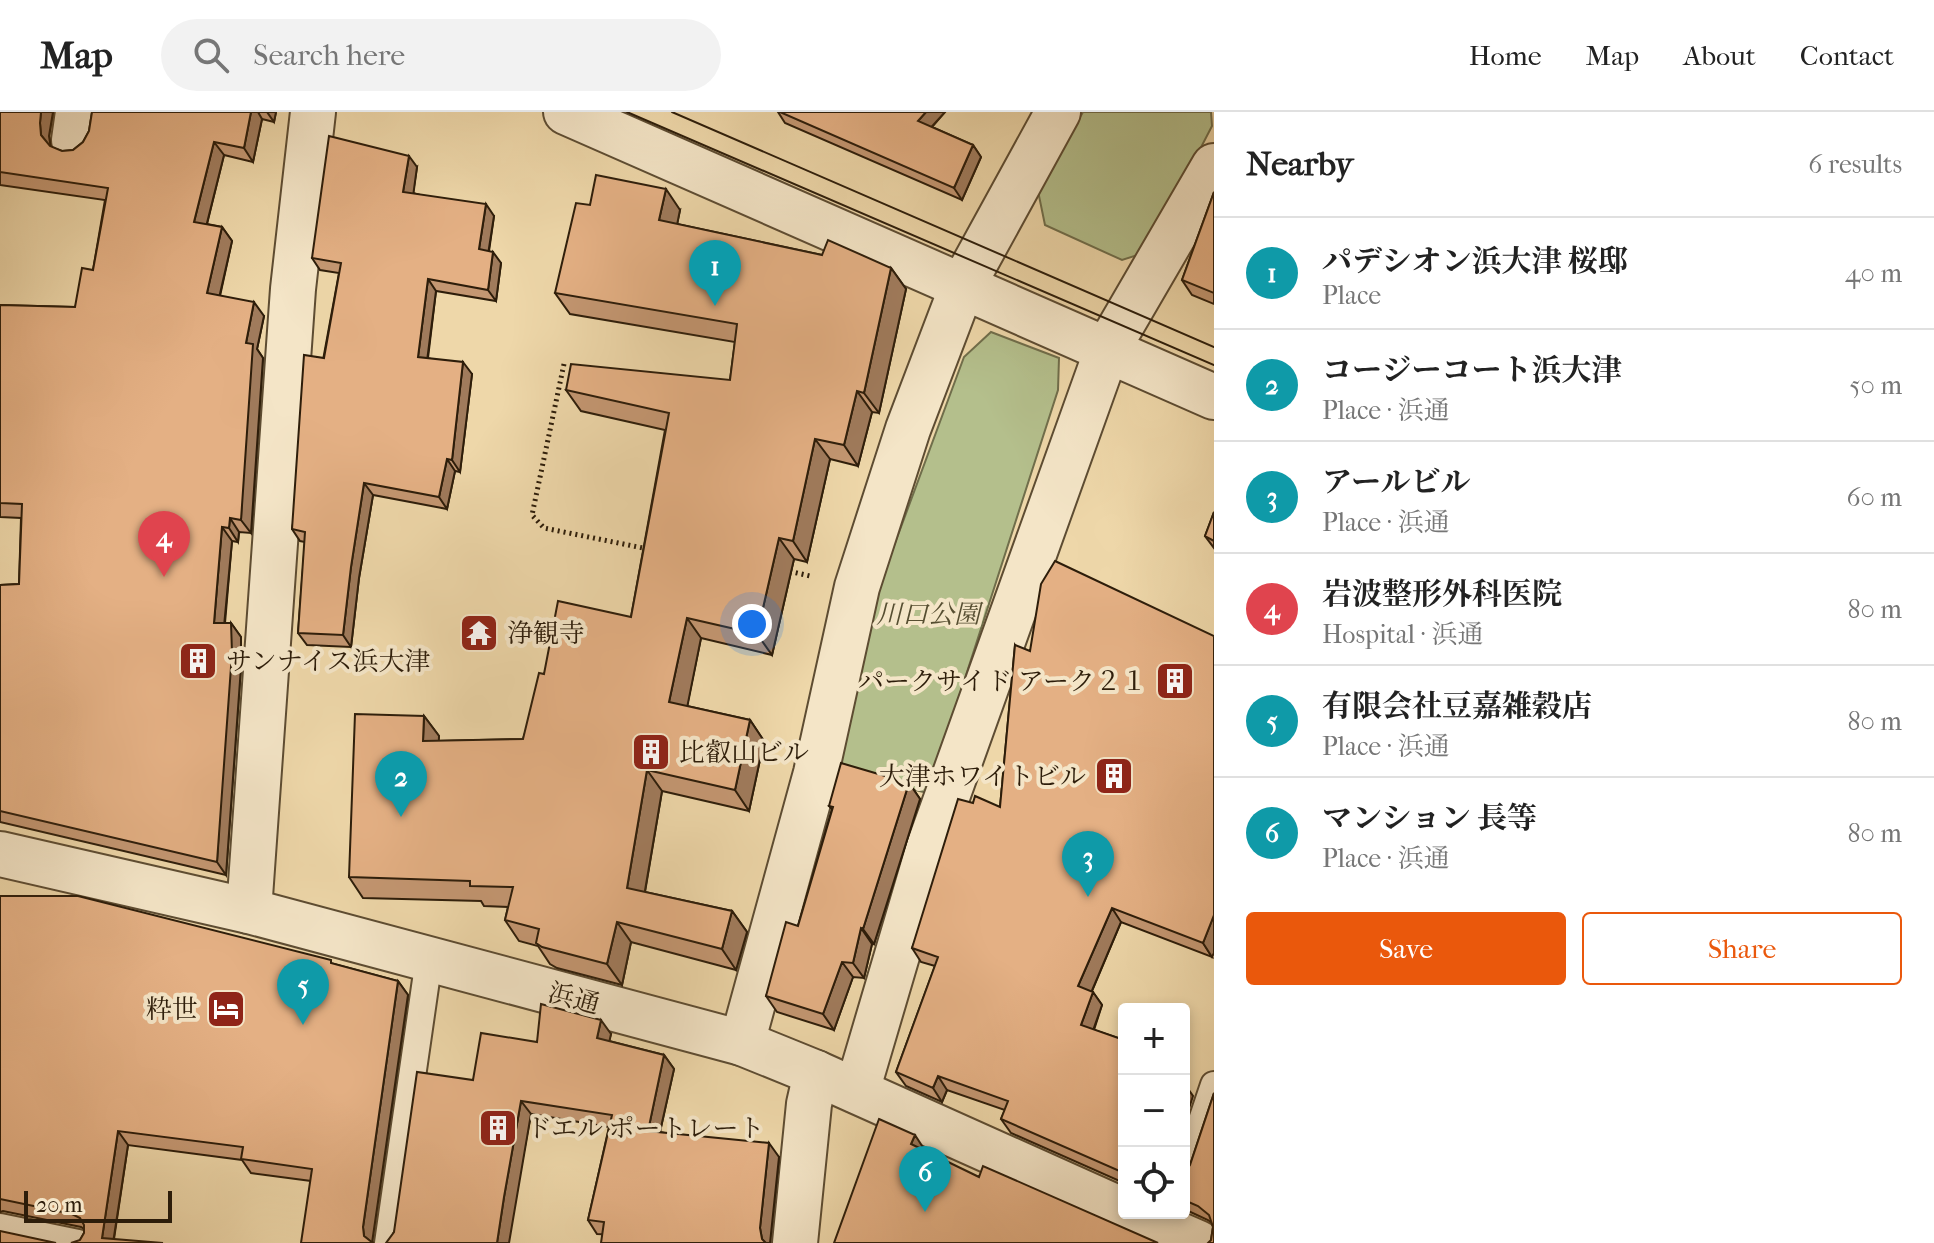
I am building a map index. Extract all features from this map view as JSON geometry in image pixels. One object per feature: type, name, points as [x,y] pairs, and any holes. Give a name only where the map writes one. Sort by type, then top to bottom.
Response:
[{"type":"street","points":[[249,911],[293,289],[313,112]]},
{"type":"street","points":[[742,1043],[816,773],[857,587],[908,429],[962,287],[1058,112]]},
{"type":"street","points":[[585,117],[1214,397]]},
{"type":"street","points":[[857,1091],[929,847],[1107,350],[1214,166]]},
{"type":"street","name":"浜通","points":[[0,854],[249,911],[742,1043],[1157,1222]]},
{"type":"street","points":[[795,1243],[809,1104],[816,1073]]},
{"type":"lane","points":[[388,1243],[429,959]]},
{"type":"lane","points":[[1190,1156],[1214,1085]]},
{"type":"lane","points":[[0,1227],[78,1243]]},
{"type":"path","points":[[564,364],[532,515],[544,528],[659,551]]},
{"type":"path","points":[[782,570],[857,587]]},
{"type":"green space","points":[[1083,112],[1211,112],[1212,126],[1147,252],[1122,260],[1045,225],[1038,191]]},
{"type":"green space","name":"川口公園","points":[[991,332],[1059,358],[1058,390],[928,793],[835,771],[875,597],[964,357]]},
{"type":"building","points":[[0,112],[41,112],[41,135],[50,146],[62,151],[73,150],[83,142],[89,131],[92,112],[251,112],[244,148],[214,142],[194,222],[222,227],[207,293],[254,302],[246,343],[253,344],[241,520],[230,518],[229,528],[222,527],[214,623],[231,623],[232,653],[217,862],[0,811],[0,585],[19,584],[22,504],[0,503],[0,305],[75,307],[82,268],[93,270],[108,188],[0,172]]},
{"type":"building","points":[[780,112],[926,112],[918,121],[973,145],[954,188]]},
{"type":"building","points":[[329,136],[409,156],[403,192],[486,204],[479,249],[493,252],[488,290],[428,279],[418,357],[463,362],[452,460],[447,459],[439,497],[364,483],[343,635],[298,633],[305,532],[292,529],[304,355],[324,358],[341,263],[312,258]]},
{"type":"building","points":[[596,175],[666,189],[659,220],[822,255],[828,240],[891,268],[864,393],[857,391],[844,445],[815,439],[793,541],[779,538],[757,634],[687,618],[669,702],[750,720],[735,790],[647,770],[627,888],[732,911],[722,949],[617,922],[607,964],[542,947],[536,943],[539,929],[505,920],[513,887],[470,886],[470,881],[349,877],[355,714],[424,716],[423,741],[523,739],[539,673],[544,674],[558,601],[631,617],[669,413],[566,390],[571,364],[730,380],[737,324],[555,293],[576,203],[590,205]]},
{"type":"building","points":[[1214,192],[1214,293],[1182,280]]},
{"type":"building","points":[[1214,512],[1214,541],[1205,536]]},
{"type":"building","points":[[1055,561],[1214,636],[1214,915],[1203,943],[1112,908],[1078,986],[1093,992],[1081,1025],[1118,1038],[1118,1170],[1001,1119],[1008,1101],[938,1076],[933,1088],[896,1072],[938,957],[912,948],[958,799],[973,803],[975,796],[1000,807],[1015,645],[1030,651],[1041,584]]},
{"type":"building","points":[[841,763],[909,783],[861,928],[853,963],[842,962],[823,1014],[766,996],[786,922],[798,926],[833,807],[829,806]]},
{"type":"building","points":[[0,896],[78,896],[331,960],[331,963],[398,981],[363,1227],[364,1236],[373,1243],[301,1243],[312,1169],[241,1159],[243,1147],[118,1131],[102,1238],[163,1243],[71,1243],[80,1240],[84,1233],[80,1218],[0,1199]]},
{"type":"building","points":[[541,1004],[601,1020],[597,1038],[664,1055],[648,1131],[769,1143],[760,1228],[766,1243],[601,1243],[604,1222],[588,1220],[612,1115],[521,1101],[497,1243],[386,1243],[394,1232],[417,1072],[473,1080],[481,1033],[537,1042]]},
{"type":"building","points":[[1214,1093],[1214,1243],[1208,1243],[1213,1227],[1209,1215],[1190,1203],[1190,1165]]},
{"type":"building","points":[[879,1119],[915,1135],[911,1144],[979,1177],[983,1166],[1158,1243],[834,1243]]},
{"type":"building","points":[[0,1231],[56,1243],[0,1243]]},
{"type":"tram line","points":[[627,112],[1214,365]]},
{"type":"tram line","points":[[672,112],[1214,347]]},
{"type":"place","name":"パデシオン浜大津 桜邸","points":[[715,306]]},
{"type":"place","name":"岩波整形外科医院","points":[[164,577]]},
{"type":"place","name":"浄観寺","points":[[479,633]]},
{"type":"place","name":"サンナイス浜大津","points":[[198,661]]},
{"type":"place","name":"パークサイド アーク２１","points":[[1175,681]]},
{"type":"place","name":"比叡山ビル","points":[[651,752]]},
{"type":"place","name":"大津ホワイトビル","points":[[1114,776]]},
{"type":"place","name":"コージーコート浜大津","points":[[401,817]]},
{"type":"place","name":"アールビル","points":[[1088,897]]},
{"type":"place","name":"粋世","points":[[226,1009]]},
{"type":"place","name":"有限会社豆嘉雑穀店","points":[[303,1025]]},
{"type":"place","name":"ドエル ポートレート","points":[[498,1128]]},
{"type":"place","name":"マンション 長等","points":[[925,1212]]}]
